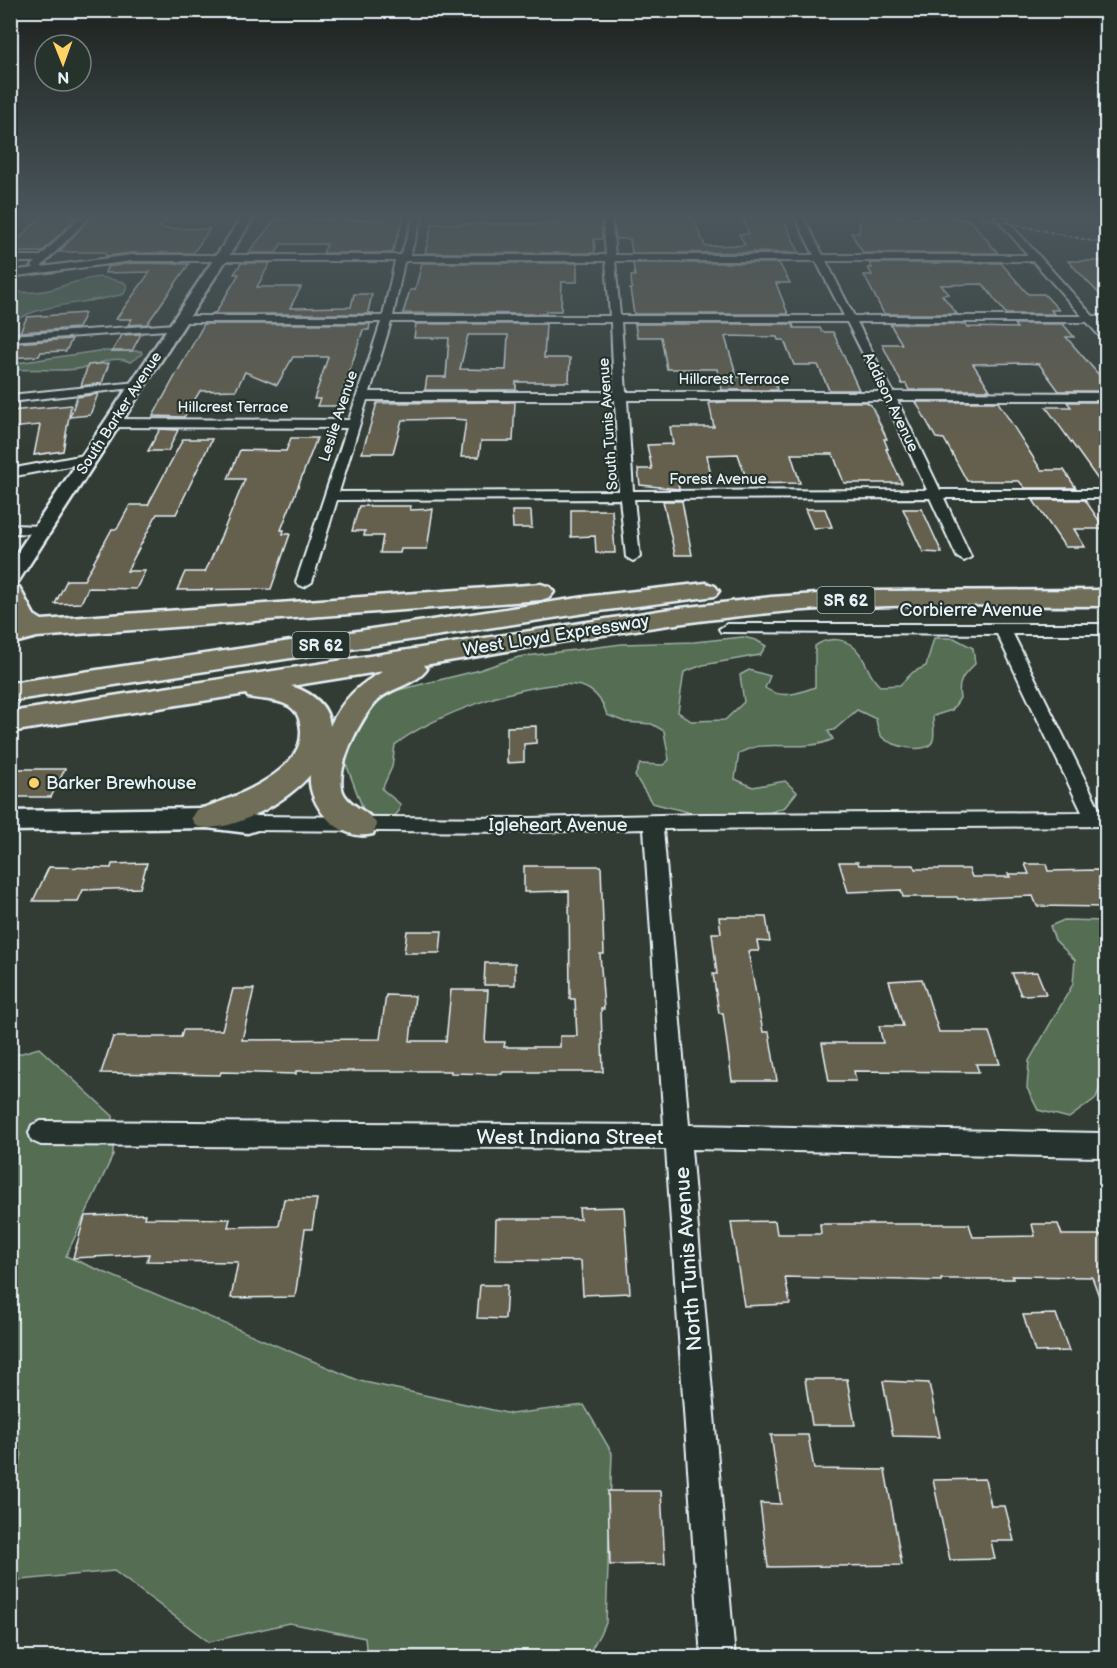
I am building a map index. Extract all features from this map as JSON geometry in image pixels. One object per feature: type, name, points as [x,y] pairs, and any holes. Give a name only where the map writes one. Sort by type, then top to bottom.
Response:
[{"type":"highway","name":"West Lloyd Expressway","points":[[10,692],[592,604],[732,588],[831,582],[1107,580]]},
{"type":"highway","points":[[10,636],[36,628],[648,585],[732,588]]},
{"type":"highway","points":[[10,592],[22,619],[36,628]]},
{"type":"highway","name":"West Lloyd Expressway","points":[[10,722],[664,618],[864,599],[1107,598]]},
{"type":"highway","points":[[587,630],[727,629]]},
{"type":"highway","points":[[362,825],[342,814],[329,798],[324,783],[328,762],[353,710],[376,687],[446,654]]},
{"type":"highway","points":[[207,818],[248,805],[288,778],[308,757],[317,734],[313,713],[298,698],[288,694],[238,687]]},
{"type":"highway","points":[[248,823],[298,792],[328,762]]},
{"type":"main road","name":"South Barker Avenue","points":[[10,579],[197,295]]},
{"type":"main road","name":"Igleheart Avenue","points":[[10,822],[207,818],[248,823]]},
{"type":"street","name":"Leslie Avenue","points":[[304,582],[393,295]]},
{"type":"street","name":"South Tunis Avenue","points":[[612,295],[633,557]]},
{"type":"street","name":"Addison Avenue","points":[[838,295],[964,557]]},
{"type":"street","points":[[1069,295],[1107,337]]},
{"type":"street","points":[[10,338],[178,323],[387,319],[1107,319]]},
{"type":"street","points":[[10,399],[137,385]]},
{"type":"street","name":"Hillcrest Terrace","points":[[362,396],[1107,396]]},
{"type":"street","name":"Hillcrest Terrace","points":[[113,423],[352,424]]},
{"type":"street","points":[[10,473],[90,458]]},
{"type":"street","name":"Forest Avenue","points":[[330,496],[1107,495]]},
{"type":"street","points":[[10,529],[43,530]]},
{"type":"street","name":"Corbierre Avenue","points":[[727,629],[1107,629]]},
{"type":"street","points":[[1003,629],[1101,819]]},
{"type":"street","name":"Igleheart Avenue","points":[[248,823],[653,824],[704,821],[1101,819]]},
{"type":"street","name":"North Tunis Avenue","points":[[653,824],[718,1658]]},
{"type":"street","name":"West Indiana Street","points":[[41,1133],[679,1137],[1100,1145]]},
{"type":"green space","points":[[11,295],[120,295],[51,307],[23,316],[11,323]]},
{"type":"green space","points":[[98,351],[141,351],[142,354],[130,362],[119,359],[74,369],[11,371],[11,364]]},
{"type":"green space","points":[[743,637],[756,640],[766,646],[760,655],[703,665],[684,672],[678,712],[691,721],[725,720],[744,702],[740,675],[749,670],[770,676],[765,688],[777,693],[795,693],[815,687],[815,646],[833,639],[850,644],[856,649],[873,679],[880,686],[900,685],[913,672],[926,666],[934,638],[954,638],[973,648],[975,664],[962,679],[959,687],[960,698],[952,710],[933,716],[933,740],[924,748],[909,748],[893,744],[882,737],[876,719],[857,710],[834,730],[828,731],[833,739],[825,742],[807,746],[759,746],[739,753],[735,779],[753,787],[785,781],[797,792],[785,807],[769,813],[692,813],[652,803],[635,776],[640,764],[663,765],[669,760],[664,731],[652,724],[625,722],[607,715],[601,701],[590,690],[581,686],[562,684],[512,692],[484,701],[432,722],[411,734],[395,745],[392,767],[382,789],[400,804],[399,811],[394,817],[377,819],[363,809],[345,761],[365,711],[394,691],[476,671],[519,657],[622,644],[694,642]]},
{"type":"green space","points":[[1064,920],[1106,921],[1106,1070],[1096,1098],[1069,1118],[1038,1110],[1027,1088],[1029,1061],[1073,984],[1075,960],[1055,940],[1050,926]]},
{"type":"green space","points":[[39,1048],[113,1116],[113,1155],[66,1256],[360,1381],[511,1414],[584,1405],[612,1453],[606,1623],[587,1657],[367,1657],[365,1638],[289,1623],[209,1642],[114,1571],[11,1581],[11,1496],[22,1454],[11,1435],[11,1056]]},
{"type":"building","points":[[133,295],[167,295],[147,324],[128,325],[132,319],[116,319]]},
{"type":"building","points":[[226,295],[297,295],[290,308],[351,307],[354,295],[372,295],[368,312],[374,314],[211,314],[216,312]]},
{"type":"building","points":[[409,295],[562,295],[561,311],[546,311],[546,314],[403,313]]},
{"type":"building","points":[[631,295],[781,295],[788,314],[634,314]]},
{"type":"building","points":[[874,295],[943,295],[957,314],[884,314]]},
{"type":"building","points":[[991,295],[1045,295],[1059,310],[1051,310],[1054,314],[1006,314]]},
{"type":"building","points":[[1100,295],[1107,295],[1107,302]]},
{"type":"building","points":[[85,313],[78,328],[20,332],[27,317]]},
{"type":"building","points":[[204,324],[370,324],[369,330],[363,330],[338,406],[317,406],[320,399],[314,399],[328,357],[293,357],[277,385],[245,372],[236,390],[200,391],[184,417],[153,416]]},
{"type":"building","points":[[416,324],[546,324],[544,358],[570,358],[569,382],[516,382],[516,390],[425,390],[427,377],[446,377],[449,338],[414,338]],"holes":[[[468,335],[508,335],[506,370],[460,369]]]},
{"type":"building","points":[[635,324],[793,324],[794,328],[820,328],[822,332],[833,332],[859,390],[829,390],[818,365],[794,365],[784,340],[778,340],[777,337],[728,336],[725,337],[737,377],[774,378],[777,390],[722,390],[717,369],[667,369],[661,337],[637,337]]},
{"type":"building","points":[[890,324],[965,324],[967,327],[1017,328],[1014,324],[1063,324],[1074,337],[1066,337],[1099,375],[1107,375],[1107,391],[1059,391],[1039,364],[1026,363],[973,364],[990,390],[909,390],[906,384],[902,384],[882,344],[902,344]]},
{"type":"building","points":[[141,334],[132,351],[112,351],[122,335]]},
{"type":"building","points":[[72,339],[66,351],[41,352],[39,356],[10,358],[15,343]]},
{"type":"building","points":[[109,363],[102,383],[81,386],[88,365]]},
{"type":"building","points":[[98,394],[90,415],[70,417],[77,397]]},
{"type":"building","points":[[515,402],[513,441],[481,441],[479,457],[461,457],[466,420],[452,419],[402,420],[393,453],[362,453],[377,403]]},
{"type":"building","points":[[866,402],[871,405],[887,439],[884,439],[888,449],[886,449],[902,483],[844,483],[833,454],[791,454],[800,483],[748,484],[738,454],[707,455],[712,482],[678,482],[679,489],[640,485],[638,469],[652,469],[647,445],[673,444],[670,427],[714,427],[709,403]]},
{"type":"building","points":[[916,402],[998,402],[1041,470],[1064,470],[1076,488],[1025,488],[1019,481],[967,481],[944,439],[936,438]]},
{"type":"building","points":[[1067,402],[1107,402],[1107,488],[1104,488],[1046,407],[1071,407]]},
{"type":"building","points":[[71,405],[63,451],[34,455],[40,425],[10,428],[10,411]]},
{"type":"building","points":[[160,429],[178,430],[168,451],[148,451]]},
{"type":"building","points":[[291,438],[317,438],[281,530],[284,530],[283,534],[290,534],[271,589],[177,590],[185,572],[205,572],[217,546],[245,479],[228,479],[240,450],[286,451]]},
{"type":"building","points":[[183,439],[212,439],[176,514],[157,514],[127,571],[145,571],[136,589],[88,588],[81,603],[55,604],[67,580],[84,580],[112,529],[117,529],[130,505],[148,505]]},
{"type":"building","points":[[1033,500],[1085,500],[1105,529],[1074,529],[1085,547],[1065,547]]},
{"type":"building","points":[[663,501],[682,501],[692,555],[675,555]]},
{"type":"building","points":[[359,506],[411,506],[410,510],[433,509],[427,549],[401,549],[400,553],[380,553],[383,536],[364,536],[365,531],[352,531]]},
{"type":"building","points":[[805,509],[825,509],[832,527],[813,528]]},
{"type":"building","points":[[903,509],[922,509],[942,553],[923,552]]},
{"type":"building","points":[[571,510],[612,510],[615,553],[596,553],[595,536],[571,537]]},
{"type":"building","points":[[512,511],[531,511],[532,528],[513,528]]},
{"type":"building","points":[[536,726],[536,743],[524,744],[524,762],[507,763],[507,727]]},
{"type":"building","name":"Barker Brewhouse","points":[[10,769],[65,769],[51,797],[10,797]]},
{"type":"building","points":[[839,862],[858,862],[859,865],[914,865],[915,869],[969,869],[972,877],[1010,877],[1008,874],[1029,874],[1025,864],[1046,864],[1048,871],[1098,870],[1107,886],[1107,907],[1037,906],[1033,896],[958,899],[957,897],[903,897],[901,890],[848,892]]},
{"type":"building","points":[[147,863],[140,888],[83,890],[78,901],[33,901],[49,867],[111,868],[112,864]]},
{"type":"building","points":[[524,866],[601,866],[604,954],[600,954],[604,1009],[601,1009],[603,1072],[503,1072],[502,1074],[451,1073],[451,1071],[296,1071],[296,1074],[221,1072],[220,1075],[101,1073],[113,1037],[181,1037],[183,1030],[222,1030],[233,989],[254,989],[242,1040],[380,1039],[386,995],[415,996],[410,1041],[446,1041],[451,990],[488,990],[485,1042],[505,1042],[504,1047],[560,1047],[560,1036],[577,1036],[575,999],[570,999],[569,891],[524,892]]},
{"type":"building","points":[[719,917],[766,917],[770,942],[757,941],[759,951],[748,951],[763,1032],[769,1032],[777,1081],[732,1081],[723,1013],[719,1013],[713,974],[717,974],[712,933],[721,933]]},
{"type":"building","points":[[407,931],[442,931],[440,953],[404,953]]},
{"type":"building","points":[[485,963],[515,963],[515,985],[484,985]]},
{"type":"building","points":[[1037,972],[1046,994],[1021,995],[1012,973]]},
{"type":"building","points":[[922,979],[939,1032],[989,1032],[1000,1064],[976,1064],[979,1072],[854,1071],[856,1081],[829,1081],[822,1043],[883,1043],[879,1026],[903,1026],[889,981]]},
{"type":"building","points":[[284,1199],[317,1199],[312,1229],[305,1229],[295,1297],[231,1298],[238,1262],[147,1261],[149,1254],[73,1258],[85,1216],[145,1214],[144,1218],[230,1219],[228,1227],[279,1226]]},
{"type":"building","points":[[624,1207],[630,1293],[583,1295],[581,1261],[495,1260],[496,1219],[580,1219],[579,1208]]},
{"type":"building","points":[[775,1221],[777,1234],[821,1234],[820,1224],[969,1224],[973,1237],[1035,1236],[1032,1224],[1058,1224],[1062,1235],[1107,1235],[1107,1310],[1104,1310],[1092,1277],[1012,1276],[1013,1279],[941,1279],[941,1281],[785,1277],[790,1304],[744,1306],[731,1222]]},
{"type":"building","points":[[480,1285],[507,1285],[505,1319],[477,1318]]},
{"type":"building","points":[[1056,1314],[1069,1351],[1035,1352],[1023,1315]]},
{"type":"building","points":[[805,1379],[847,1379],[855,1425],[812,1425]]},
{"type":"building","points":[[883,1381],[929,1383],[940,1437],[893,1436]]},
{"type":"building","points":[[771,1435],[808,1435],[814,1469],[885,1470],[902,1565],[768,1567],[760,1503],[781,1504]]},
{"type":"building","points":[[985,1479],[991,1506],[1005,1506],[1014,1541],[991,1541],[995,1559],[950,1560],[933,1480]]},
{"type":"building","points":[[608,1491],[661,1491],[665,1564],[610,1565]]},
{"type":"place","name":"Barker Brewhouse","points":[[34,783]]}]
